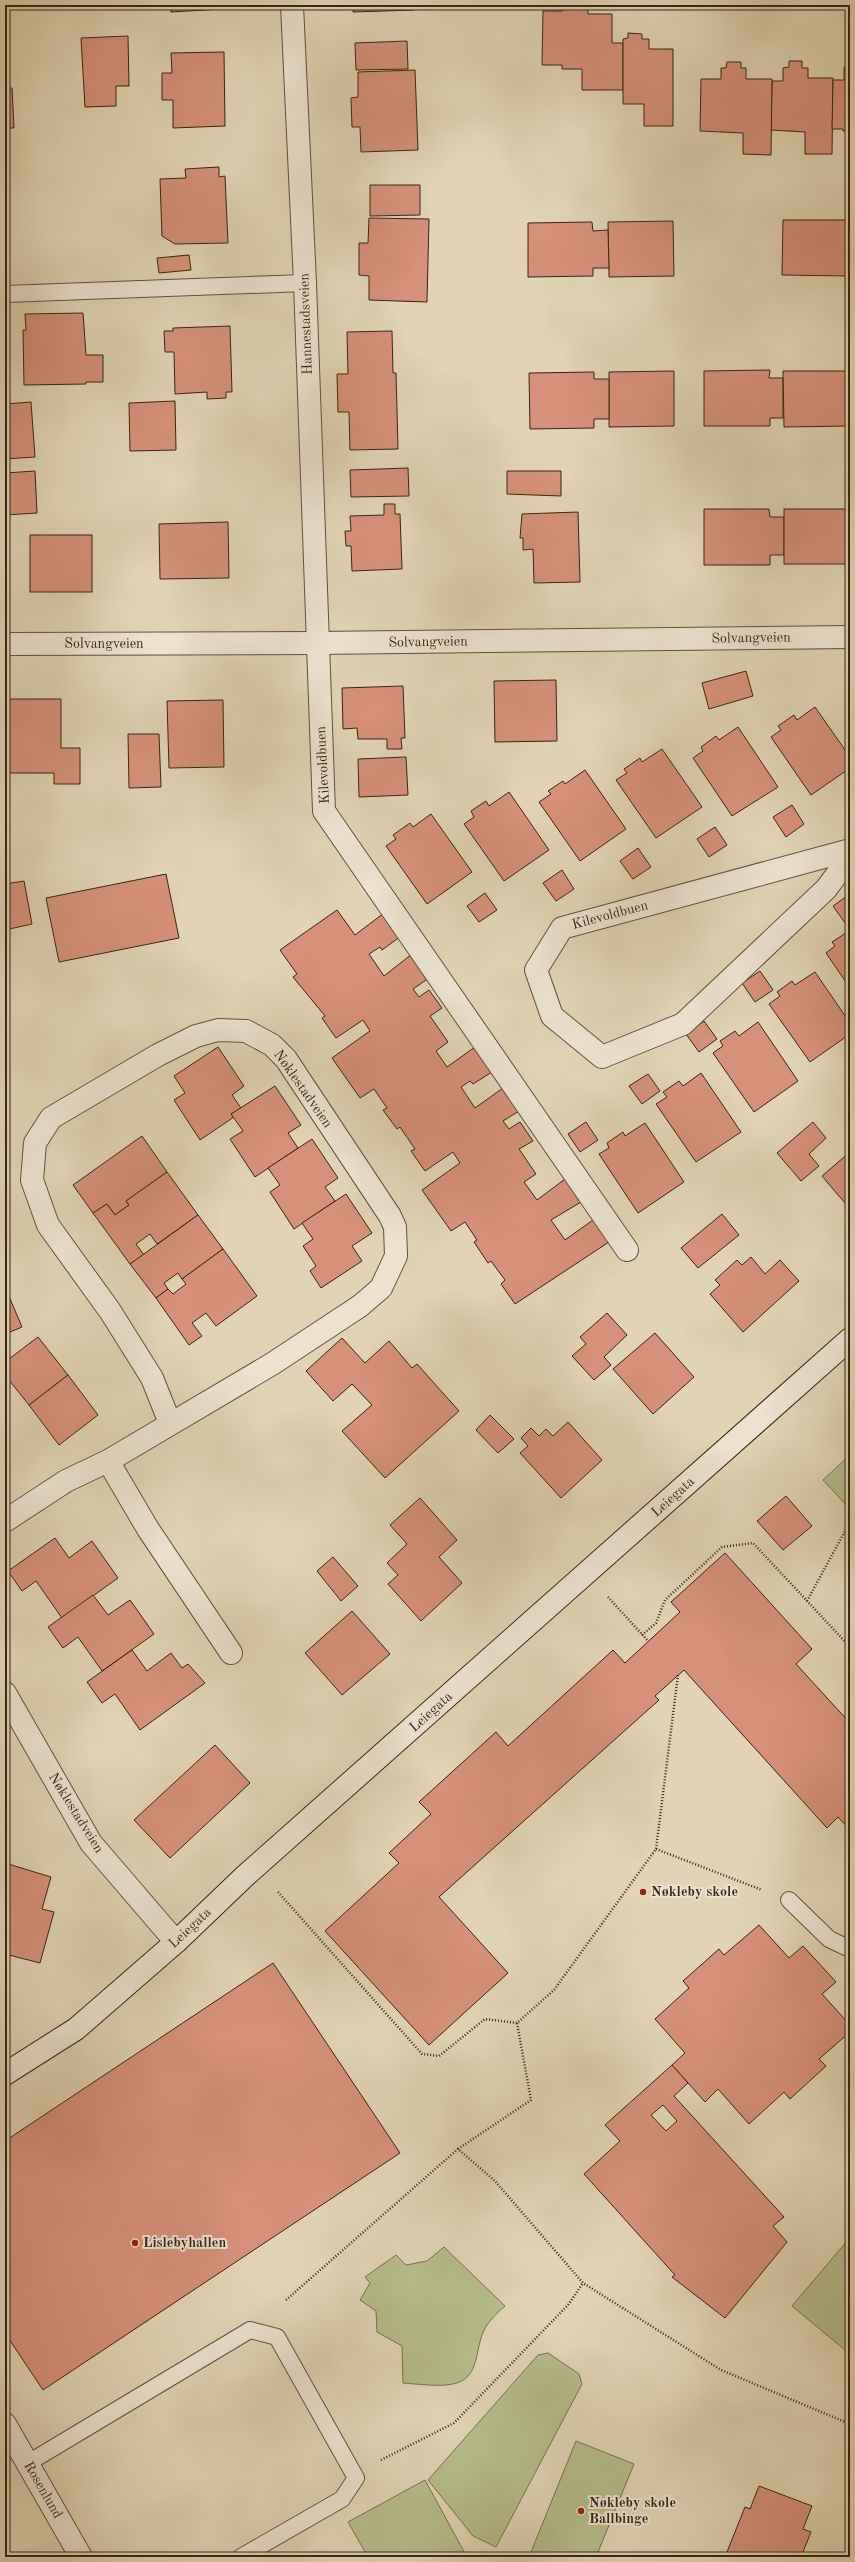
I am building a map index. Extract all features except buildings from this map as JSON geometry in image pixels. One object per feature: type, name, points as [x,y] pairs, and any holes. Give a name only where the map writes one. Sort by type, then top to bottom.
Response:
[{"type":"street","name":"Hannestadsveien","points":[[292,5],[305,283],[317,643]]},
{"type":"street","name":"Solvangveien","points":[[5,644],[317,643],[850,637]]},
{"type":"street","name":"Kilevoldbuen","points":[[317,643],[324,811],[627,1250]]},
{"type":"street","name":"Kilevoldbuen","points":[[850,850],[562,928],[536,970],[552,1016],[602,1056],[683,1024],[826,889],[850,856]]},
{"type":"street","name":"Nøklestadveien","points":[[5,1521],[66,1481],[108,1461],[170,1422],[272,1364],[360,1306],[381,1288],[396,1256],[395,1227],[390,1216],[286,1060],[272,1045],[246,1031],[218,1030],[196,1036],[158,1055],[51,1118],[35,1143],[32,1180],[48,1224],[110,1311],[152,1378],[170,1422]]},
{"type":"street","name":"Leiegata","points":[[5,2074],[76,2029],[176,1942],[251,1871],[850,1339]]},
{"type":"street","points":[[108,1461],[148,1529],[231,1653]]},
{"type":"street","name":"Nøklestadveien","points":[[5,1693],[91,1843],[176,1942]]},
{"type":"street","name":"Rosenlund","points":[[5,2424],[81,2557]]},
{"type":"lane","points":[[5,294],[305,283]]},
{"type":"lane","points":[[789,1900],[829,1939],[850,1949]]},
{"type":"lane","points":[[28,2463],[250,2330],[277,2337],[356,2478],[342,2499],[242,2557]]},
{"type":"path","points":[[807,1601],[850,1522]]},
{"type":"path","points":[[642,1635],[656,1623],[665,1600],[722,1547],[753,1543],[850,1647]]},
{"type":"path","points":[[604,1592],[648,1641]]},
{"type":"path","points":[[275,1889],[422,2054],[439,2056],[485,2019],[517,2023],[554,1990],[656,1849],[678,1675]]},
{"type":"path","points":[[656,1849],[789,1900]]},
{"type":"path","points":[[286,2300],[458,2149],[531,2100],[517,2023]]},
{"type":"path","points":[[458,2149],[495,2181],[583,2283],[721,2370],[850,2424]]},
{"type":"path","points":[[382,2460],[454,2423],[568,2304],[583,2283]]},
{"type":"green space","points":[[850,1455],[850,1509],[823,1480]]},
{"type":"green space","points":[[848,2240],[850,2242],[850,2354],[792,2306]]},
{"type":"green space","points":[[444,2247],[505,2306],[486,2327],[474,2365],[467,2377],[461,2381],[447,2385],[403,2383],[402,2346],[377,2332],[376,2311],[360,2300],[370,2283],[365,2277],[396,2255],[406,2265],[427,2261]]},
{"type":"green space","points":[[548,2353],[579,2374],[582,2384],[496,2547],[473,2536],[428,2480],[538,2355]]},
{"type":"green space","name":"Nøkleby skole Ballbinge","points":[[576,2441],[634,2464],[596,2557],[529,2557]]},
{"type":"green space","points":[[425,2480],[467,2557],[368,2557],[348,2522]]},
{"type":"place","name":"Nøkleby skole","points":[[643,1892]]},
{"type":"place","name":"Lislebyhallen","points":[[135,2243]]},
{"type":"place","name":"Nøkleby skole Ballbinge","points":[[581,2511]]}]
